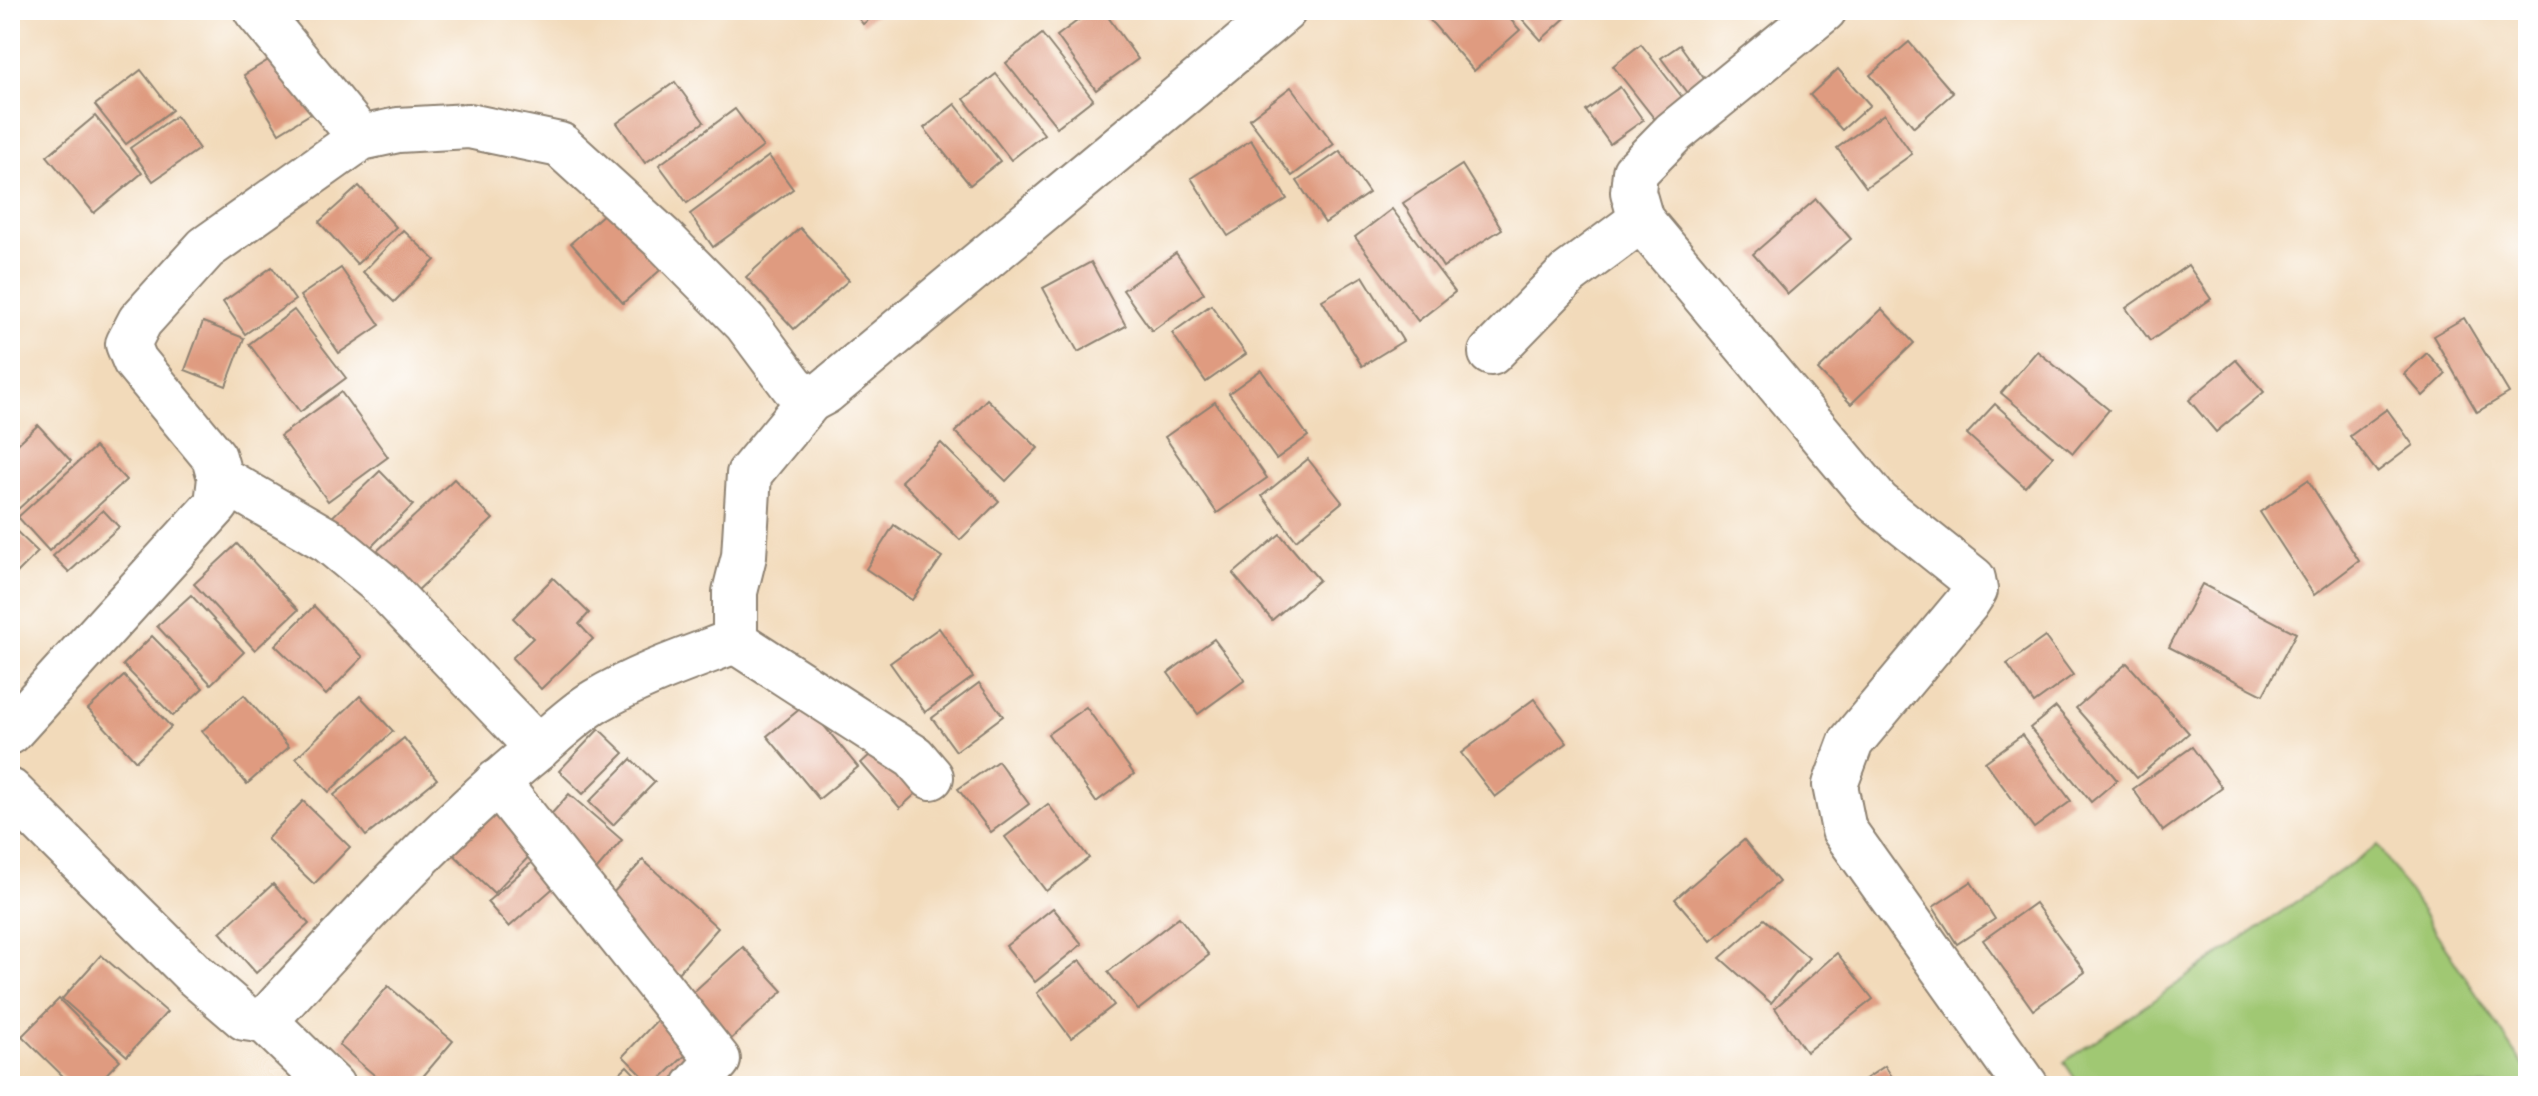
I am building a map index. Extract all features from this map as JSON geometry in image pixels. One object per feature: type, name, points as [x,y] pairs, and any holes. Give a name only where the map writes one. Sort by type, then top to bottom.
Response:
[{"type":"street","points":[[256,10],[361,138]]},
{"type":"street","points":[[735,641],[735,592],[744,556],[749,474],[810,400],[837,382],[1284,10]]},
{"type":"street","points":[[1824,10],[1673,133],[1635,172],[1633,192],[1641,220],[1878,503],[1973,579],[1975,590],[1966,604],[1851,742],[1835,785],[1844,830],[2026,1086]]},
{"type":"street","points":[[10,732],[217,504],[220,478],[214,457],[135,361],[128,344],[140,321],[206,248],[361,138],[398,130],[469,126],[560,145],[662,238],[746,323],[793,386],[810,400]]},
{"type":"street","points":[[1491,353],[1568,274],[1641,220]]},
{"type":"street","points":[[220,478],[329,541],[381,584],[538,748]]},
{"type":"street","points":[[265,1021],[376,900],[497,782],[538,748],[595,702],[650,674],[735,641]]},
{"type":"street","points":[[735,641],[914,757],[931,777]]},
{"type":"street","points":[[497,782],[718,1060],[695,1086]]},
{"type":"street","points":[[10,791],[195,975],[245,1018],[265,1021],[332,1086]]},
{"type":"green space","points":[[2378,845],[2528,1072],[2528,1086],[2080,1086],[2064,1062]]},
{"type":"building","points":[[852,10],[881,10],[863,24]]},
{"type":"building","points":[[1092,10],[1103,10],[1138,59],[1096,90],[1057,36]]},
{"type":"building","points":[[1421,10],[1502,10],[1520,30],[1474,71]]},
{"type":"building","points":[[1514,10],[1574,10],[1541,40]]},
{"type":"building","points":[[1042,34],[1093,99],[1057,127],[1006,63]]},
{"type":"building","points":[[1909,42],[1953,93],[1914,127],[1870,75]]},
{"type":"building","points":[[1641,44],[1689,106],[1661,127],[1613,66]]},
{"type":"building","points":[[1680,45],[1708,84],[1690,97],[1661,58]]},
{"type":"building","points":[[285,50],[320,108],[279,133],[244,75]]},
{"type":"building","points":[[1838,69],[1870,105],[1842,130],[1810,95]]},
{"type":"building","points":[[141,70],[172,110],[126,144],[95,105]]},
{"type":"building","points":[[996,74],[1044,134],[1011,160],[964,99]]},
{"type":"building","points":[[675,82],[704,122],[645,163],[617,123]]},
{"type":"building","points":[[1291,87],[1334,144],[1292,176],[1249,119]]},
{"type":"building","points":[[1620,87],[1643,120],[1610,144],[1586,111]]},
{"type":"building","points":[[955,104],[1000,161],[970,185],[924,128]]},
{"type":"building","points":[[735,109],[763,147],[687,203],[659,165]]},
{"type":"building","points":[[1884,114],[1912,154],[1866,187],[1837,148]]},
{"type":"building","points":[[95,116],[142,173],[94,213],[47,156]]},
{"type":"building","points":[[176,116],[199,149],[153,181],[130,148]]},
{"type":"building","points":[[1251,140],[1287,199],[1228,236],[1191,178]]},
{"type":"building","points":[[1340,151],[1369,193],[1325,223],[1297,181]]},
{"type":"building","points":[[769,156],[793,189],[713,247],[690,214]]},
{"type":"building","points":[[1462,165],[1502,229],[1443,267],[1403,203]]},
{"type":"building","points":[[359,186],[396,227],[357,264],[319,222]]},
{"type":"building","points":[[1816,199],[1851,239],[1788,294],[1753,254]]},
{"type":"building","points":[[614,205],[666,265],[623,303],[571,243]]},
{"type":"building","points":[[1392,209],[1455,292],[1418,321],[1355,237]]},
{"type":"building","points":[[800,228],[849,280],[794,329],[746,277]]},
{"type":"building","points":[[403,230],[435,260],[394,302],[363,272]]},
{"type":"building","points":[[1176,253],[1204,293],[1152,331],[1123,290]]},
{"type":"building","points":[[1091,262],[1126,326],[1078,352],[1043,288]]},
{"type":"building","points":[[2188,265],[2211,299],[2150,341],[2126,308]]},
{"type":"building","points":[[272,267],[295,300],[245,334],[223,302]]},
{"type":"building","points":[[341,268],[380,325],[339,353],[300,296]]},
{"type":"building","points":[[1363,276],[1403,341],[1362,366],[1322,300]]},
{"type":"building","points":[[1211,305],[1246,354],[1206,382],[1172,333]]},
{"type":"building","points":[[1882,309],[1914,343],[1851,404],[1818,370]]},
{"type":"building","points":[[294,310],[346,378],[300,412],[249,344]]},
{"type":"building","points":[[2464,318],[2509,393],[2477,412],[2433,336]]},
{"type":"building","points":[[203,322],[244,338],[226,386],[185,370]]},
{"type":"building","points":[[2037,351],[2109,410],[2073,453],[2001,393]]},
{"type":"building","points":[[2427,353],[2446,374],[2423,396],[2404,374]]},
{"type":"building","points":[[2236,360],[2264,392],[2216,432],[2189,400]]},
{"type":"building","points":[[1261,370],[1308,436],[1276,459],[1229,393]]},
{"type":"building","points":[[341,392],[388,457],[328,501],[280,436]]},
{"type":"building","points":[[987,399],[1038,448],[1006,481],[955,432]]},
{"type":"building","points":[[1215,402],[1267,478],[1217,513],[1165,437]]},
{"type":"building","points":[[1995,404],[2053,456],[2025,487],[1967,434]]},
{"type":"building","points":[[2387,409],[2413,445],[2377,472],[2350,436]]},
{"type":"building","points":[[38,425],[71,461],[16,511],[10,504],[10,451]]},
{"type":"building","points":[[941,443],[999,501],[960,540],[901,481]]},
{"type":"building","points":[[95,447],[126,480],[49,551],[18,517]]},
{"type":"building","points":[[1308,459],[1342,502],[1296,540],[1262,496]]},
{"type":"building","points":[[380,471],[413,505],[361,557],[327,522]]},
{"type":"building","points":[[454,479],[493,519],[416,592],[377,551]]},
{"type":"building","points":[[2308,480],[2359,561],[2314,595],[2260,512]]},
{"type":"building","points":[[103,510],[119,527],[69,572],[53,556]]},
{"type":"building","points":[[10,525],[38,552],[10,580]]},
{"type":"building","points":[[894,525],[942,557],[912,600],[866,569]]},
{"type":"building","points":[[1280,534],[1319,580],[1272,620],[1233,574]]},
{"type":"building","points":[[237,544],[298,610],[255,650],[194,584]]},
{"type":"building","points":[[553,578],[589,613],[579,624],[593,639],[541,689],[512,658],[533,638],[513,618]]},
{"type":"building","points":[[2202,584],[2296,633],[2263,695],[2169,647]]},
{"type":"building","points":[[191,595],[244,652],[211,684],[157,626]]},
{"type":"building","points":[[314,606],[363,657],[326,695],[275,645]]},
{"type":"building","points":[[939,628],[973,677],[925,712],[890,663]]},
{"type":"building","points":[[152,636],[203,688],[173,716],[123,665]]},
{"type":"building","points":[[2045,637],[2073,675],[2034,703],[2007,664]]},
{"type":"building","points":[[1214,639],[1245,680],[1198,714],[1168,673]]},
{"type":"building","points":[[2127,663],[2189,733],[2137,778],[2076,708]]},
{"type":"building","points":[[124,676],[171,727],[136,761],[88,709]]},
{"type":"building","points":[[979,683],[1003,716],[956,751],[932,718]]},
{"type":"building","points":[[244,695],[289,747],[247,784],[202,731]]},
{"type":"building","points":[[360,696],[393,731],[329,792],[296,758]]},
{"type":"building","points":[[1534,699],[1567,743],[1495,797],[1461,753]]},
{"type":"building","points":[[806,704],[858,767],[819,799],[767,736]]},
{"type":"building","points":[[1086,707],[1134,774],[1096,802],[1048,734]]},
{"type":"building","points":[[2056,707],[2117,780],[2091,802],[2030,728]]},
{"type":"building","points":[[599,729],[624,753],[583,794],[559,771]]},
{"type":"building","points":[[2022,735],[2071,801],[2034,828],[1985,762]]},
{"type":"building","points":[[404,738],[437,779],[366,836],[334,795]]},
{"type":"building","points":[[882,744],[922,788],[900,808],[861,763]]},
{"type":"building","points":[[2192,747],[2222,788],[2163,831],[2133,789]]},
{"type":"building","points":[[631,759],[655,782],[613,825],[589,802]]},
{"type":"building","points":[[998,761],[1029,804],[991,832],[958,789]]},
{"type":"building","points":[[569,794],[622,840],[592,875],[539,828]]},
{"type":"building","points":[[303,801],[350,847],[314,884],[267,839]]},
{"type":"building","points":[[496,803],[540,845],[494,893],[450,851]]},
{"type":"building","points":[[1048,804],[1089,858],[1046,891],[1005,837]]},
{"type":"building","points":[[10,810],[26,828],[10,842]]},
{"type":"building","points":[[1744,840],[1779,882],[1711,941],[1675,899]]},
{"type":"building","points":[[537,858],[559,883],[509,927],[487,902]]},
{"type":"building","points":[[643,860],[718,928],[677,974],[601,906]]},
{"type":"building","points":[[1971,882],[1995,919],[1957,944],[1933,907]]},
{"type":"building","points":[[273,884],[309,924],[256,973],[220,932]]},
{"type":"building","points":[[2035,903],[2085,972],[2033,1010],[1983,940]]},
{"type":"building","points":[[1053,908],[1082,944],[1035,982],[1006,946]]},
{"type":"building","points":[[1179,917],[1209,955],[1138,1010],[1108,972]]},
{"type":"building","points":[[1764,919],[1809,958],[1771,1003],[1720,958]]},
{"type":"building","points":[[743,947],[783,991],[730,1040],[690,995]]},
{"type":"building","points":[[1837,953],[1873,999],[1806,1052],[1775,1008]]},
{"type":"building","points":[[101,955],[167,1012],[127,1056],[62,999]]},
{"type":"building","points":[[1080,960],[1114,1005],[1071,1038],[1037,993]]},
{"type":"building","points":[[388,986],[453,1041],[415,1086],[387,1086],[339,1045]]},
{"type":"building","points":[[59,999],[120,1060],[95,1086],[73,1086],[22,1036]]},
{"type":"building","points":[[661,1016],[693,1048],[653,1086],[623,1056]]},
{"type":"building","points":[[627,1066],[646,1086],[606,1086]]},
{"type":"building","points":[[1885,1066],[1898,1086],[1855,1086]]}]
